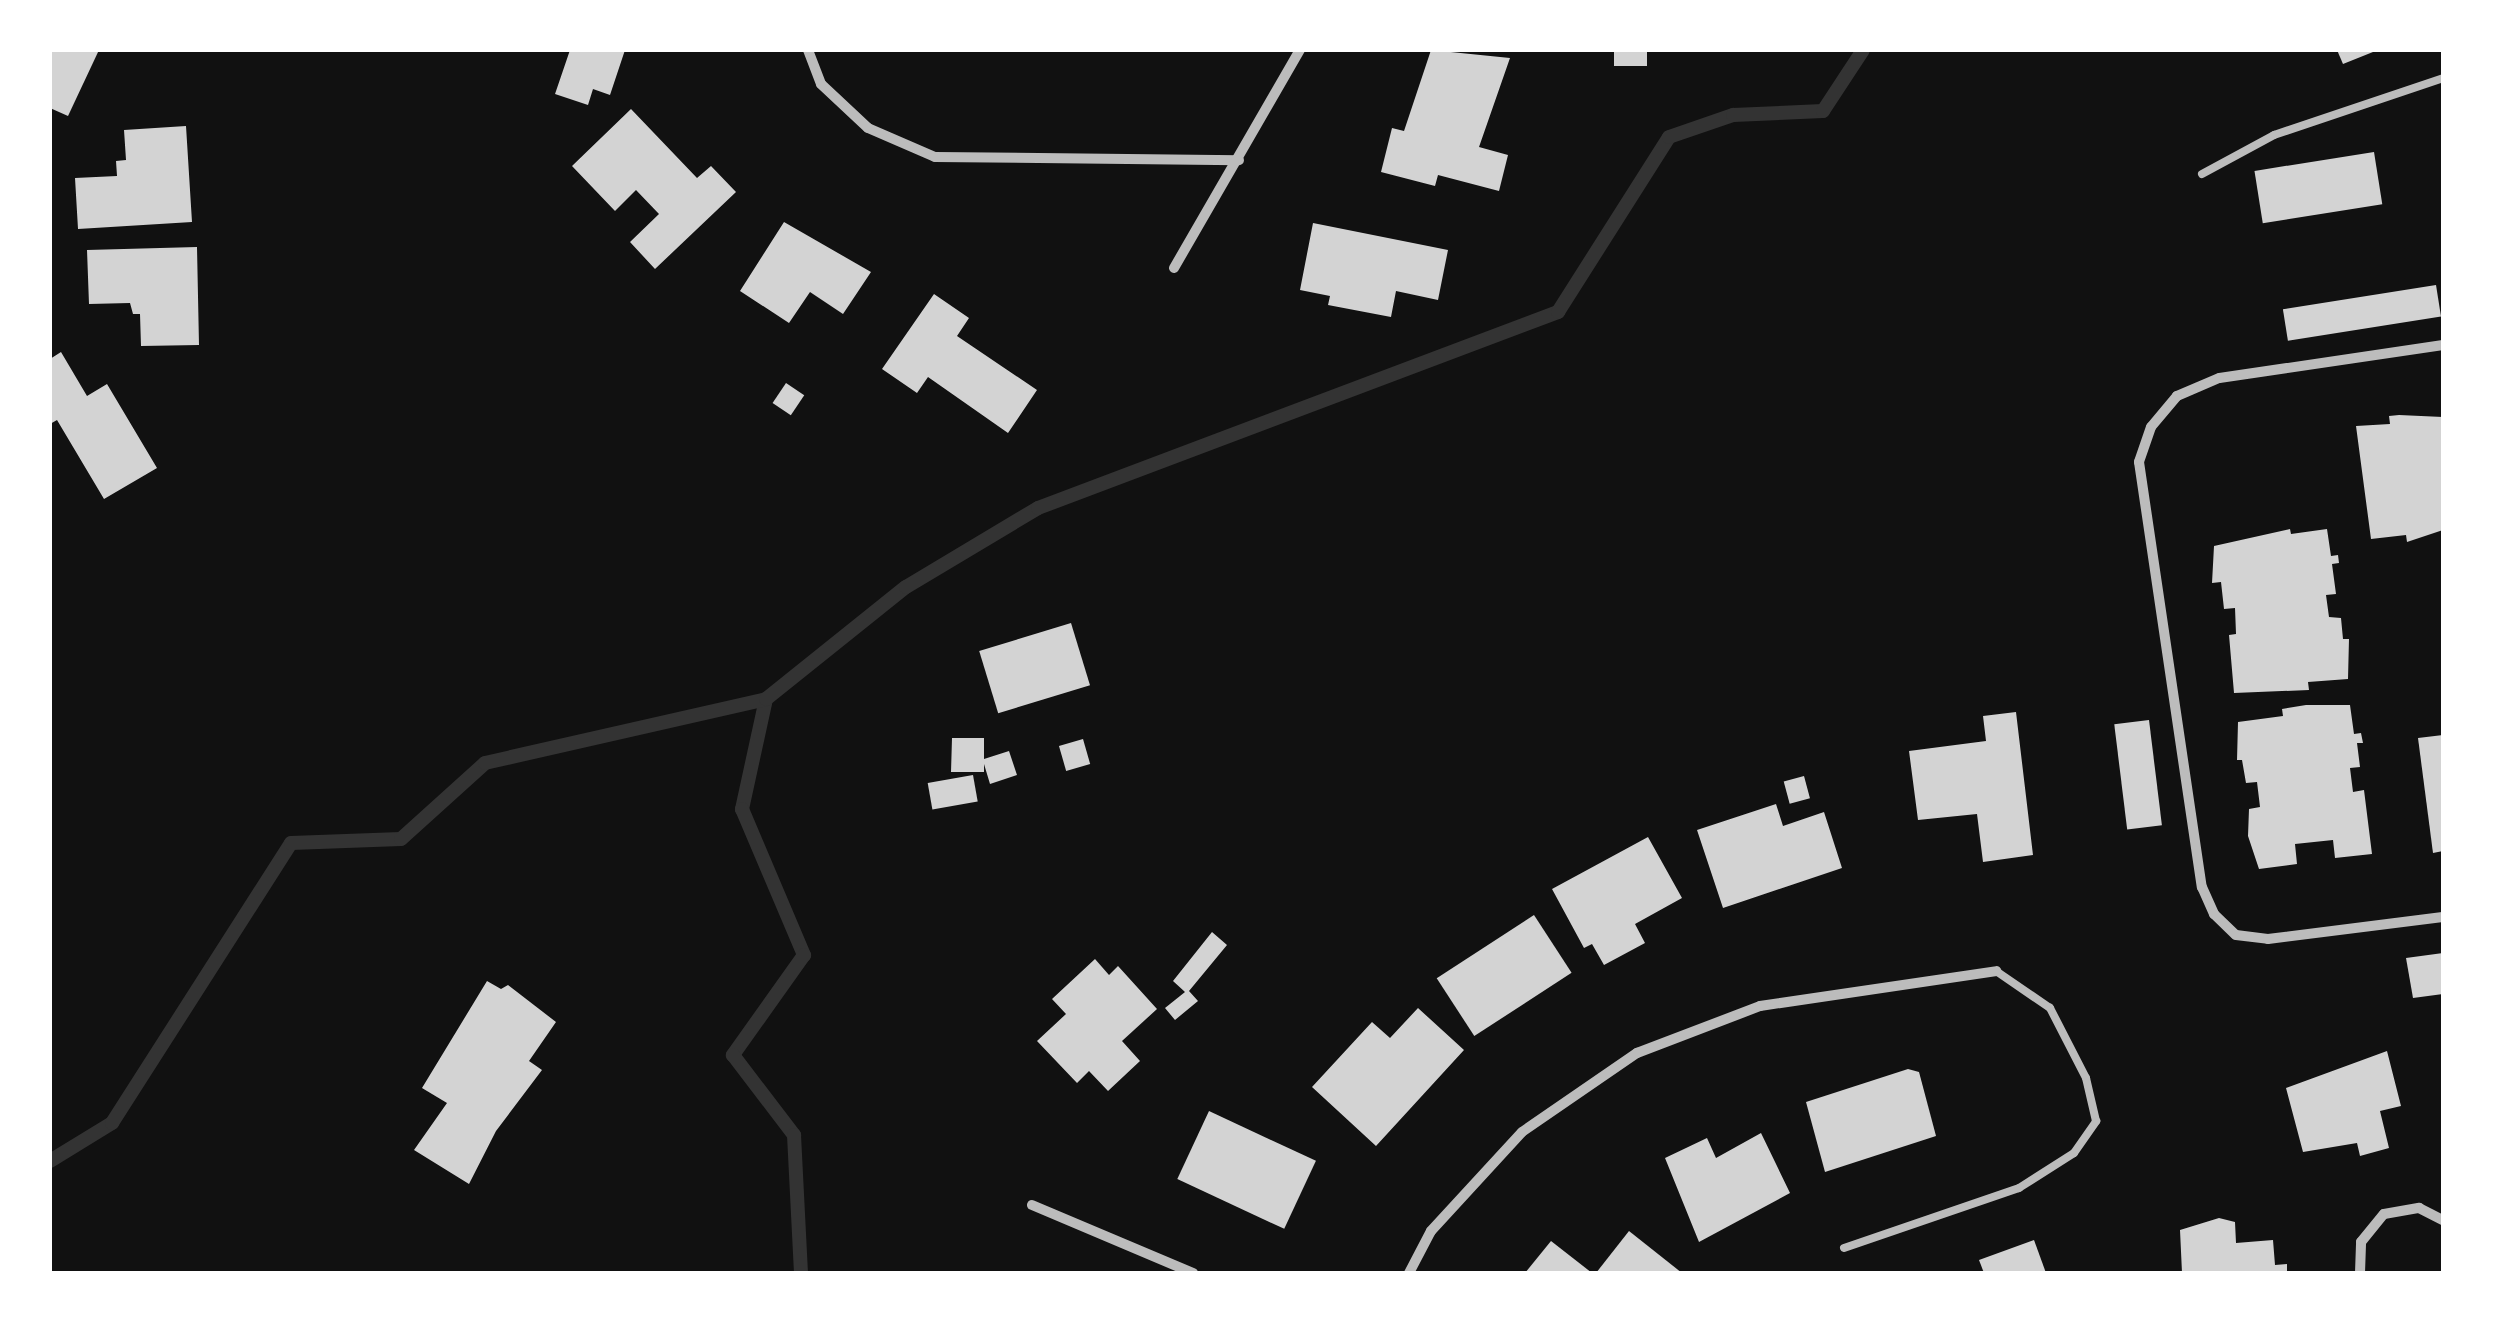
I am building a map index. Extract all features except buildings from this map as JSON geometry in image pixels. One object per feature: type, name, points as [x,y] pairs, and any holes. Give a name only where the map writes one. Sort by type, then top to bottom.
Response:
[{"type":"street","points":[[808,50],[821,84],[868,128],[934,157],[1239,160]]},
{"type":"street","points":[[1174,268],[1300,50]]},
{"type":"street","points":[[2443,346],[2219,378],[2177,396],[2151,427],[2139,462],[2140,500],[2202,888],[2214,914],[2236,935],[2305,938],[2443,917]]},
{"type":"street","points":[[1409,1273],[1430,1231],[1522,1132],[1637,1053],[1760,1006],[1996,970]]},
{"type":"street","points":[[1032,1205],[1192,1273]]},
{"type":"street","points":[[2360,1273],[2361,1242],[2384,1214],[2420,1208],[2443,1220]]},
{"type":"lane","points":[[2202,174],[2274,135],[2443,78]]},
{"type":"lane","points":[[1844,1248],[2019,1188],[2074,1154],[2096,1121],[2086,1078],[2050,1008],[1996,970]]},
{"type":"waterway","points":[[50,1161],[112,1123],[291,843],[401,839],[485,763],[766,699],[906,587],[1038,508],[1558,312],[1669,137],[1733,115],[1823,111],[1863,50]]},
{"type":"waterway","points":[[766,699],[742,809],[804,955],[733,1055],[794,1135],[801,1273]]}]
